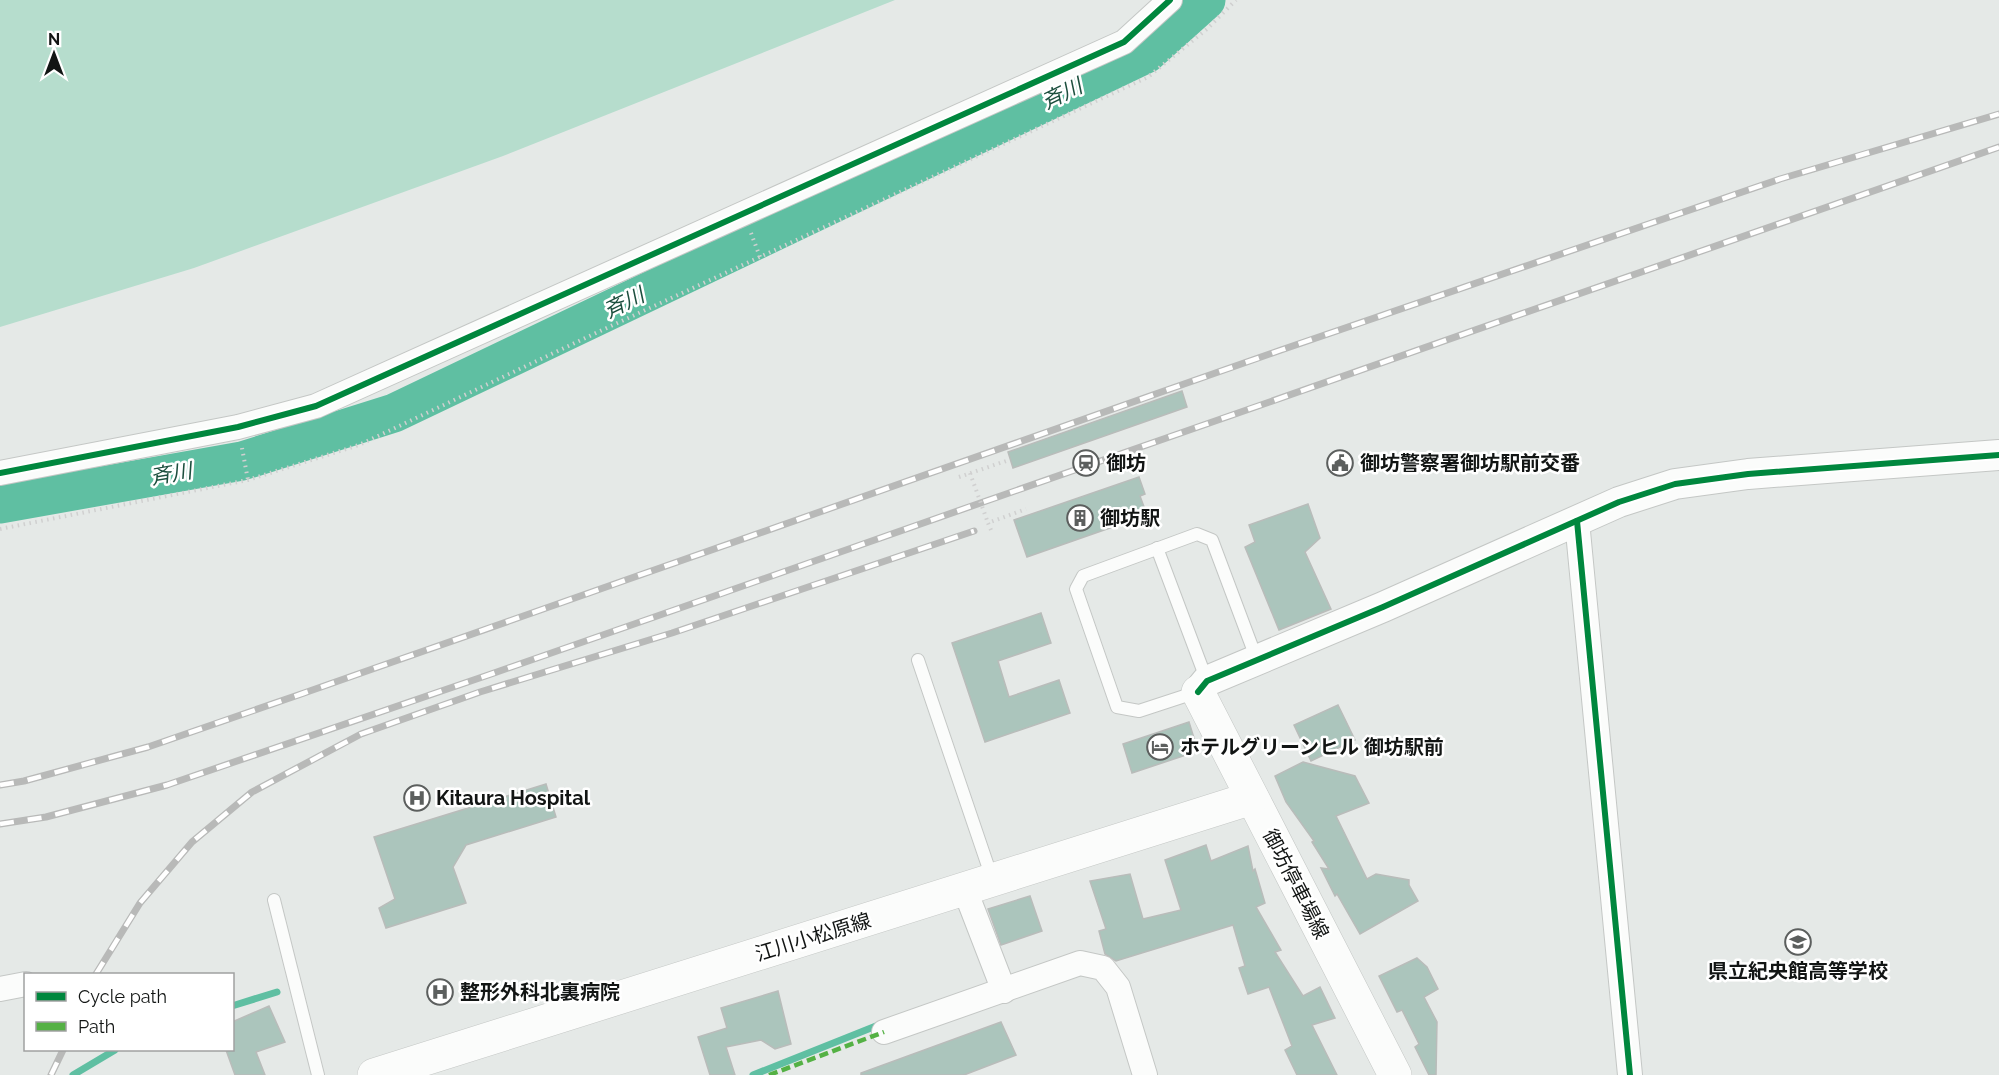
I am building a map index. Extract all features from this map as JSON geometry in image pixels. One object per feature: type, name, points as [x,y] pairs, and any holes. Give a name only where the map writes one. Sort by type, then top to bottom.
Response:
[{"type":"main road","name":"御坊停車場線","points":[[1203,687],[1252,798],[1395,1075]]},
{"type":"main road","name":"江川小松原線","points":[[374,1075],[1252,798]]},
{"type":"street","points":[[0,473],[238,427],[316,406],[1124,42],[1170,0]]},
{"type":"street","points":[[1203,687],[1257,660],[1383,608],[1619,502],[1675,484],[1748,474],[1999,455]]},
{"type":"street","points":[[1577,521],[1630,1075]]},
{"type":"street","points":[[979,885],[1004,991]]},
{"type":"street","points":[[884,1032],[1080,963],[1103,968],[1118,987],[1145,1075]]},
{"type":"street","points":[[0,989],[24,984]]},
{"type":"lane","points":[[1157,548],[1203,687],[1139,711],[1117,707],[1076,589],[1083,576],[1157,548],[1197,534],[1212,540],[1257,660]]},
{"type":"lane","points":[[918,660],[979,885]]},
{"type":"lane","points":[[274,900],[318,1075]]},
{"type":"path","points":[[0,529],[248,480],[359,445],[1148,77],[1207,30],[1236,0]]},
{"type":"path","points":[[240,440],[248,480]]},
{"type":"path","points":[[959,477],[1006,461]]},
{"type":"path","points":[[970,473],[991,530]]},
{"type":"path","points":[[988,523],[1026,509]]},
{"type":"green space","points":[[0,0],[895,0],[503,156],[194,268],[0,327]]},
{"type":"building","points":[[1182,391],[1187,407],[1013,468],[1008,452]]},
{"type":"building","name":"御坊駅","points":[[1139,477],[1145,494],[1140,496],[1147,515],[1027,557],[1014,520]]},
{"type":"building","points":[[1308,504],[1320,538],[1305,552],[1331,609],[1279,630],[1245,547],[1255,542],[1249,525]]},
{"type":"building","points":[[1041,613],[1051,643],[998,661],[1009,697],[1059,680],[1070,713],[985,742],[952,643]]},
{"type":"building","points":[[1338,705],[1355,740],[1311,761],[1294,725]]},
{"type":"building","name":"ホテルグリーンヒル 御坊駅前","points":[[1189,722],[1198,751],[1132,773],[1123,744]]},
{"type":"building","points":[[1303,762],[1355,776],[1369,803],[1336,816],[1367,879],[1376,874],[1409,880],[1409,885],[1418,901],[1360,934],[1337,894],[1335,896],[1321,868],[1329,869],[1312,842],[1314,841],[1286,802],[1275,776]]},
{"type":"building","points":[[546,784],[556,817],[466,845],[453,867],[466,903],[386,928],[379,908],[395,899],[374,837]]},
{"type":"building","points":[[1206,845],[1211,861],[1248,846],[1253,871],[1255,869],[1265,903],[1256,907],[1281,950],[1275,952],[1303,996],[1320,987],[1335,1018],[1312,1025],[1337,1075],[1297,1075],[1285,1050],[1292,1046],[1269,987],[1248,994],[1239,968],[1245,966],[1233,925],[1116,961],[1105,954],[1099,931],[1106,929],[1090,881],[1130,874],[1143,919],[1181,910],[1165,860]]},
{"type":"building","points":[[1030,896],[1042,931],[1001,945],[988,909]]},
{"type":"building","points":[[1417,958],[1427,967],[1438,989],[1424,997],[1437,1022],[1436,1075],[1429,1075],[1415,1047],[1419,1044],[1402,1010],[1397,1012],[1379,976]]},
{"type":"building","points":[[778,991],[791,1044],[775,1049],[761,1040],[726,1047],[735,1075],[710,1075],[698,1037],[727,1028],[721,1008]]},
{"type":"building","points":[[269,1006],[285,1042],[256,1052],[265,1075],[235,1075],[226,1051],[234,1051],[234,1021]]},
{"type":"building","points":[[1001,1022],[1016,1055],[964,1075],[861,1075],[861,1073]]},
{"type":"waterway","name":"斉川","points":[[0,504],[242,461],[394,413],[1146,54],[1206,0]]},
{"type":"waterway","points":[[234,1005],[277,992]]},
{"type":"waterway","points":[[753,1075],[881,1024]]},
{"type":"waterway","points":[[73,1075],[113,1051]]},
{"type":"railway","points":[[0,785],[24,781],[148,747],[1281,350],[1780,179],[1999,114]]},
{"type":"railway","points":[[0,824],[46,817],[167,785],[1999,147]]},
{"type":"railway","points":[[97,973],[140,903],[192,842],[252,792],[361,734],[480,692],[672,633],[974,531]]},
{"type":"railway","points":[[51,1075],[63,1051]]},
{"type":"marked path","points":[[769,1075],[884,1032]]},
{"type":"cycle path","points":[[0,473],[238,427],[316,406],[1124,42],[1170,0]]},
{"type":"cycle path","points":[[1198,692],[1207,681],[1383,607],[1619,502],[1675,484],[1748,474],[1999,455]]},
{"type":"cycle path","points":[[1577,521],[1630,1075]]},
{"type":"place","name":"御坊","points":[[1086,463]]},
{"type":"place","name":"御坊警察署御坊駅前交番","points":[[1340,463]]},
{"type":"place","name":"御坊駅","points":[[1080,518]]},
{"type":"place","name":"ホテルグリーンヒル 御坊駅前","points":[[1160,747]]},
{"type":"place","name":"Kitaura Hospital","points":[[417,798]]},
{"type":"place","name":"県立紀央館高等学校","points":[[1798,942]]},
{"type":"place","name":"整形外科北裏病院","points":[[440,992]]}]
